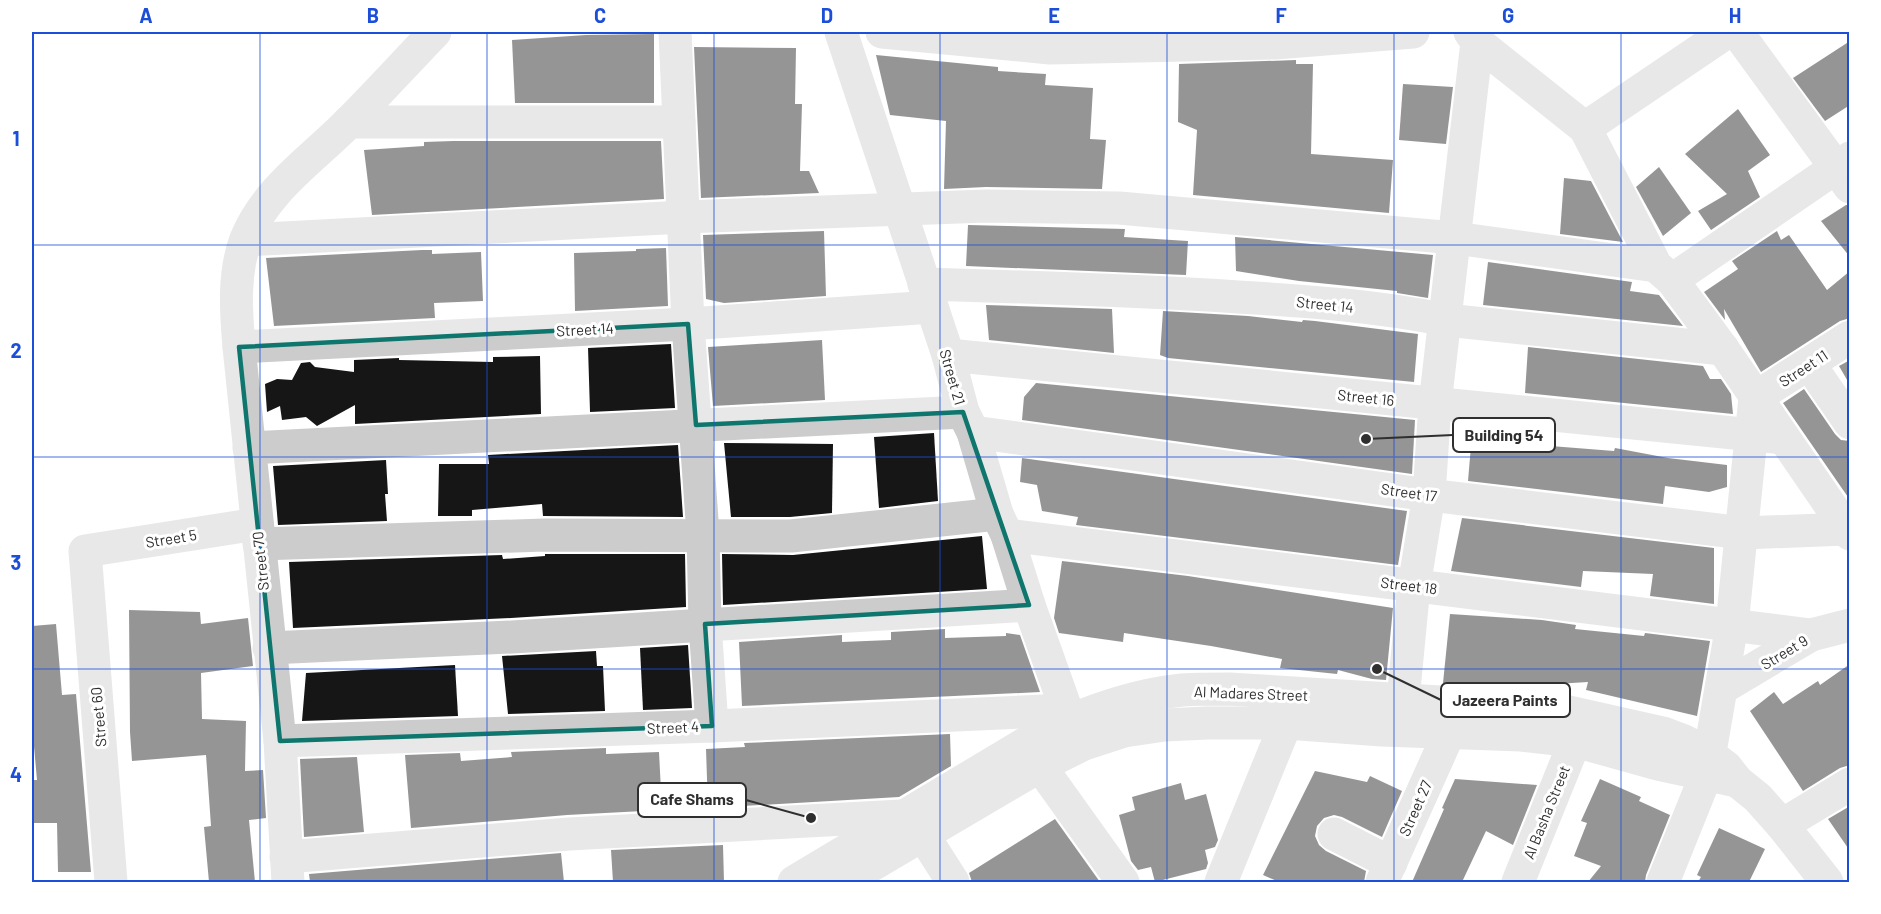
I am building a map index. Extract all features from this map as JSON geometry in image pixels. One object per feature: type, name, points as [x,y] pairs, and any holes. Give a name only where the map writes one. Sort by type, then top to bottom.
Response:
[{"type":"street","name":"Street 70","points":[[287,870],[280,741],[238,347],[236,305],[239,263],[254,224],[278,189],[349,122],[435,32]]},
{"type":"street","points":[[675,32],[688,324],[703,534],[705,624],[712,726]]},
{"type":"street","name":"Street 21","points":[[841,32],[1002,525],[1068,715]]},
{"type":"street","points":[[882,32],[1050,48],[1275,43],[1413,32]]},
{"type":"street","points":[[1585,128],[1727,32]]},
{"type":"street","points":[[246,240],[684,217],[986,206],[1119,208],[1455,238],[1664,273],[1845,170],[1737,32]]},
{"type":"street","points":[[1474,37],[1585,128],[1664,273],[1723,349],[1784,438],[1844,514]]},
{"type":"street","points":[[1403,700],[1414,585],[1429,495],[1435,404],[1455,238],[1474,37]]},
{"type":"street","points":[[349,122],[679,122]]},
{"type":"street","name":"Street 14","points":[[238,347],[688,324],[928,295],[1113,289],[1286,300],[1418,314],[1446,320],[1723,349]]},
{"type":"street","name":"Street 11","points":[[1755,398],[1850,337]]},
{"type":"street","name":"Street 16","points":[[948,355],[1784,438]]},
{"type":"street","points":[[1810,364],[1850,423]]},
{"type":"street","points":[[1663,882],[1718,770],[1722,688],[1743,533],[1755,398]]},
{"type":"street","name":"Street 17","points":[[249,448],[696,425],[968,422],[1429,495],[1743,533],[1844,514]]},
{"type":"street","name":"Street 18","points":[[703,534],[790,536],[1002,525],[1414,585],[1811,635]]},
{"type":"street","name":"Street 5","points":[[85,551],[258,534],[393,541],[545,535],[703,534]]},
{"type":"street","name":"Street 60","points":[[85,551],[111,882]]},
{"type":"street","points":[[269,648],[512,637],[1029,605]]},
{"type":"street","name":"Street 9","points":[[1722,688],[1811,635],[1850,625]]},
{"type":"street","name":"Al Madares Street","points":[[843,882],[914,826],[1068,715],[1181,690],[1229,689],[1556,710],[1663,733],[1684,741],[1718,770],[1758,798],[1782,825],[1821,879]]},
{"type":"street","points":[[1221,882],[1286,723],[1271,692]]},
{"type":"street","name":"Street 4","points":[[280,741],[1068,715]]},
{"type":"street","name":"Al Madares Street","points":[[794,882],[1084,744],[1124,731],[1186,724],[1286,723],[1521,735],[1575,741],[1658,764],[1718,770]]},
{"type":"street","name":"Street 27","points":[[1386,873],[1449,733]]},
{"type":"street","name":"Al Basha Street","points":[[1525,880],[1575,741]]},
{"type":"street","points":[[1040,766],[1123,882]]},
{"type":"street","points":[[1782,825],[1850,784]]},
{"type":"street","points":[[287,870],[569,834],[914,826],[952,882]]},
{"type":"street","points":[[1334,834],[1386,873]]},
{"type":"highlighted area","points":[[688,324],[696,425],[963,412],[1029,605],[705,624],[712,726],[280,741],[239,347]]},
{"type":"building","points":[[654,34],[654,103],[515,103],[512,40],[586,35]]},
{"type":"building","points":[[1850,41],[1850,105],[1825,121],[1793,78]]},
{"type":"building","points":[[694,47],[796,48],[795,104],[802,104],[800,171],[809,171],[819,193],[701,198]]},
{"type":"building","points":[[876,55],[998,67],[998,71],[1046,74],[1045,85],[1093,88],[1090,139],[1106,140],[1102,189],[986,187],[944,189],[946,121],[890,115]]},
{"type":"building","points":[[1296,60],[1296,64],[1313,64],[1311,154],[1393,160],[1389,213],[1193,195],[1197,130],[1178,122],[1179,64]]},
{"type":"building","points":[[1403,84],[1453,87],[1446,144],[1399,140]]},
{"type":"building","points":[[1738,109],[1770,155],[1748,171],[1760,197],[1711,230],[1698,211],[1727,194],[1685,154]]},
{"type":"building","points":[[661,141],[664,199],[372,215],[364,150],[424,146],[424,142]]},
{"type":"building","points":[[1659,167],[1691,213],[1663,236],[1636,187]]},
{"type":"building","points":[[1564,178],[1591,181],[1623,242],[1560,234]]},
{"type":"building","points":[[1846,205],[1850,205],[1850,257],[1821,221]]},
{"type":"building","points":[[968,225],[1125,229],[1124,237],[1188,241],[1186,275],[966,266]]},
{"type":"building","points":[[824,231],[826,296],[724,303],[706,299],[703,235]]},
{"type":"building","points":[[1777,231],[1781,240],[1789,235],[1827,290],[1850,271],[1850,318],[1840,321],[1761,372],[1724,309],[1725,320],[1704,292],[1738,269],[1732,261]]},
{"type":"building","points":[[1235,237],[1433,255],[1428,298],[1397,293],[1397,291],[1299,281],[1236,271]]},
{"type":"building","points":[[666,248],[668,306],[575,311],[574,253]]},
{"type":"building","points":[[432,250],[432,254],[481,252],[483,301],[434,303],[435,318],[274,326],[266,258]]},
{"type":"building","points":[[1488,262],[1632,282],[1630,291],[1659,295],[1683,326],[1483,305]]},
{"type":"building","points":[[986,305],[1112,309],[1114,353],[989,340]]},
{"type":"building","points":[[1163,311],[1302,322],[1303,320],[1315,321],[1418,334],[1414,382],[1168,358],[1160,355]]},
{"type":"building","points":[[822,340],[825,400],[713,406],[708,347]]},
{"type":"building","points":[[671,344],[675,408],[590,412],[588,348]]},
{"type":"building","points":[[1528,347],[1703,366],[1710,379],[1721,379],[1731,394],[1733,414],[1525,393]]},
{"type":"building","points":[[540,356],[541,414],[355,424],[355,405],[317,426],[306,417],[282,420],[280,406],[267,412],[265,384],[277,379],[292,380],[301,363],[310,362],[315,367],[354,372],[354,360],[399,358],[399,360],[493,362],[493,357]]},
{"type":"building","points":[[1850,360],[1850,385],[1839,366]]},
{"type":"building","points":[[1036,383],[1415,420],[1412,474],[1022,420],[1024,397]]},
{"type":"building","points":[[1804,389],[1835,434],[1841,440],[1850,441],[1850,500],[1783,403]]},
{"type":"building","points":[[934,433],[938,501],[879,508],[874,437]]},
{"type":"building","points":[[1472,434],[1539,440],[1538,445],[1614,451],[1615,448],[1668,458],[1727,465],[1727,487],[1709,492],[1665,486],[1663,504],[1468,481]]},
{"type":"building","points":[[724,443],[833,444],[832,513],[790,517],[731,517]]},
{"type":"building","points":[[678,445],[683,517],[543,516],[542,504],[472,510],[472,516],[438,516],[439,464],[489,464],[488,455]]},
{"type":"building","points":[[1022,458],[1407,511],[1398,565],[1076,525],[1078,517],[1042,511],[1037,485],[1020,482]]},
{"type":"building","points":[[386,460],[387,521],[278,525],[273,466]]},
{"type":"building","points":[[1462,518],[1714,548],[1714,604],[1650,596],[1653,574],[1583,571],[1581,587],[1451,571]]},
{"type":"building","points":[[982,536],[987,589],[723,605],[722,554],[793,555]]},
{"type":"building","points":[[545,554],[685,554],[686,607],[293,628],[289,562],[502,555],[503,559],[545,556]]},
{"type":"building","points":[[1062,561],[1188,576],[1393,608],[1386,680],[1372,679],[1338,670],[1337,674],[1280,668],[1282,659],[1124,633],[1123,642],[1059,633],[1054,618]]},
{"type":"building","points":[[129,610],[200,612],[201,624],[248,618],[253,666],[201,673],[202,719],[246,721],[245,771],[263,770],[266,818],[249,820],[255,882],[209,882],[204,827],[211,826],[206,755],[132,761]]},
{"type":"building","points":[[1450,614],[1542,620],[1576,625],[1575,629],[1644,636],[1645,633],[1710,641],[1697,716],[1586,690],[1588,682],[1508,687],[1443,683]]},
{"type":"building","points":[[56,624],[62,695],[76,694],[91,872],[58,872],[57,823],[32,823],[32,780],[37,780],[32,724],[32,626]]},
{"type":"building","points":[[945,629],[945,638],[1006,636],[1006,633],[1020,635],[1040,692],[742,706],[739,642],[842,635],[842,642],[891,640],[891,632]]},
{"type":"building","points":[[688,645],[692,708],[643,710],[640,648]]},
{"type":"building","points":[[596,651],[597,666],[603,666],[605,711],[508,714],[502,656]]},
{"type":"building","points":[[1850,664],[1850,765],[1840,768],[1803,791],[1750,711],[1774,692],[1783,704],[1818,681],[1820,685]]},
{"type":"building","points":[[455,665],[458,716],[302,721],[306,673]]},
{"type":"building","points":[[950,734],[951,766],[899,797],[708,808],[706,749],[745,747],[744,743]]},
{"type":"building","points":[[606,748],[606,754],[659,752],[662,810],[567,815],[411,828],[405,755],[460,753],[461,761],[512,757],[511,752]]},
{"type":"building","points":[[357,757],[364,832],[304,837],[300,759]]},
{"type":"building","points":[[1315,771],[1367,782],[1370,776],[1402,791],[1382,837],[1334,815],[1324,818],[1317,826],[1315,836],[1319,845],[1326,851],[1366,871],[1364,882],[1279,882],[1263,875]]},
{"type":"building","points":[[1455,779],[1537,785],[1513,845],[1486,831],[1462,882],[1412,882],[1444,809],[1442,808]]},
{"type":"building","points":[[1600,779],[1641,797],[1639,801],[1670,815],[1645,882],[1588,882],[1601,866],[1574,856],[1587,823],[1581,821]]},
{"type":"building","points":[[1181,783],[1185,800],[1206,794],[1218,840],[1215,847],[1205,850],[1208,863],[1206,869],[1155,882],[1151,867],[1138,870],[1131,861],[1119,815],[1135,810],[1132,797]]},
{"type":"building","points":[[1850,806],[1850,851],[1828,819]]},
{"type":"building","points":[[1055,819],[1100,882],[972,882],[969,873]]},
{"type":"building","points":[[1719,828],[1765,849],[1749,882],[1698,882],[1701,877],[1697,875]]},
{"type":"building","points":[[723,845],[724,882],[613,882],[611,850]]},
{"type":"building","points":[[561,853],[564,882],[310,882],[309,874]]},
{"type":"place","name":"Building 54","points":[[1366,439]]},
{"type":"place","name":"Jazeera Paints","points":[[1377,669]]},
{"type":"place","name":"Cafe Shams","points":[[811,818]]}]
